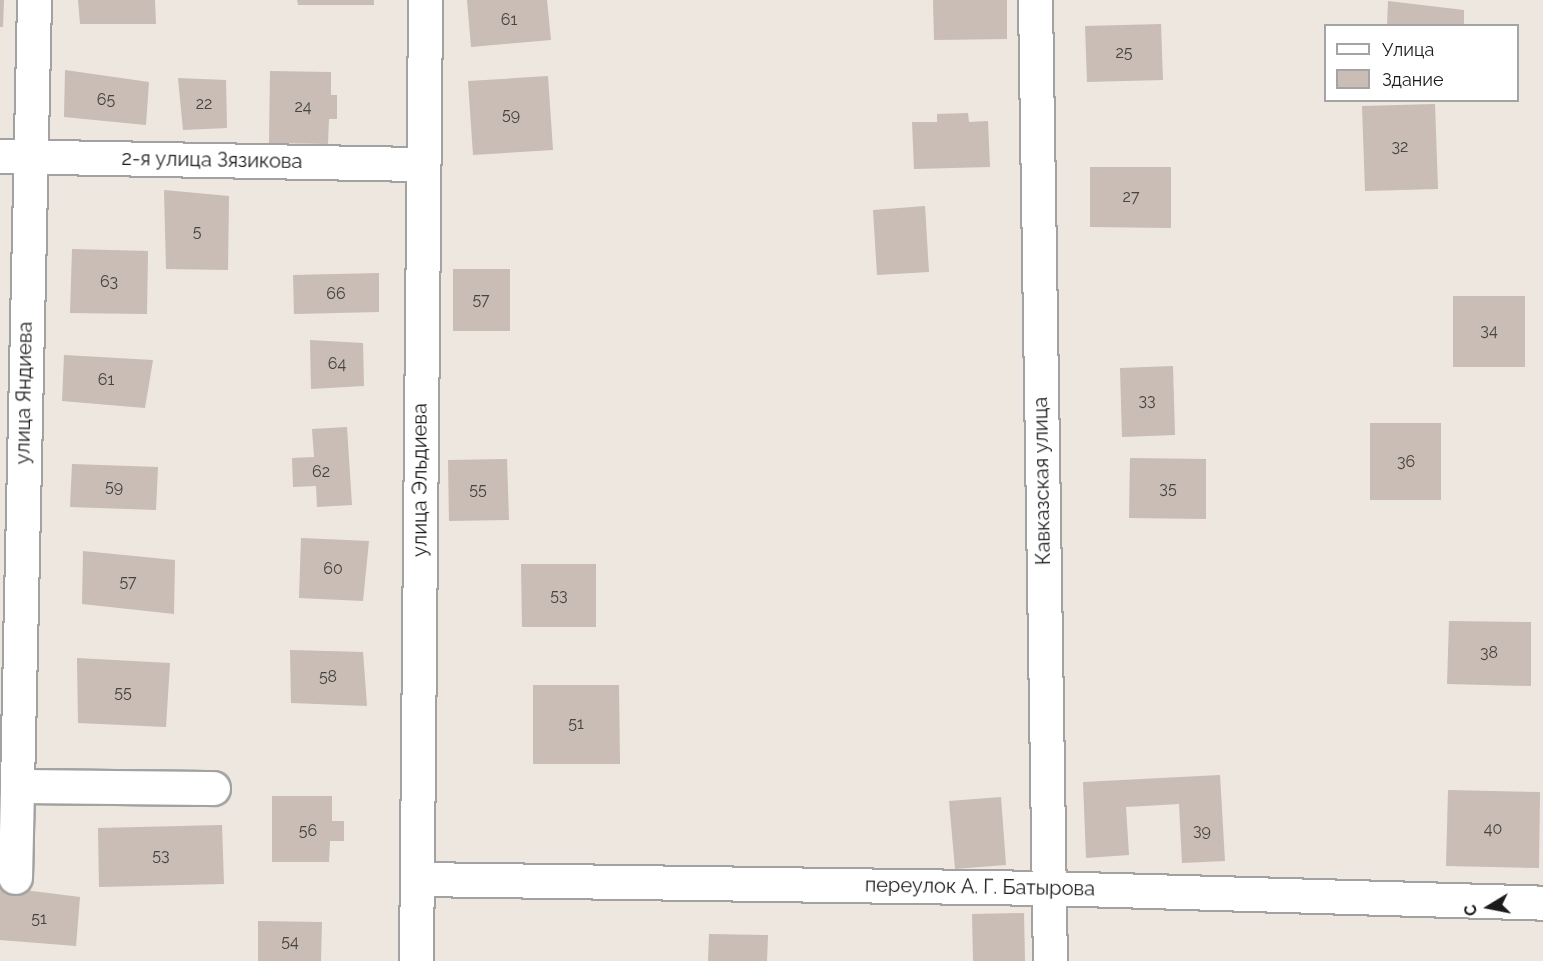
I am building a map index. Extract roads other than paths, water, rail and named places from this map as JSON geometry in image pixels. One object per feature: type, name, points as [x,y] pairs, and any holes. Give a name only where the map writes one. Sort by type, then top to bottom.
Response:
[{"type":"street","name":"улица Яндиева","points":[[15,877],[17,786],[15,156],[34,0]]},
{"type":"street","name":"улица Эльдиева","points":[[416,961],[425,0]]},
{"type":"street","name":"Кавказская улица","points":[[1035,0],[1050,961]]},
{"type":"street","name":"2-я улица Зязикова","points":[[15,156],[423,164]]},
{"type":"street","points":[[17,786],[213,788]]},
{"type":"street","name":"переулок А. Г. Батырова","points":[[417,879],[1048,888],[1543,903]]}]
